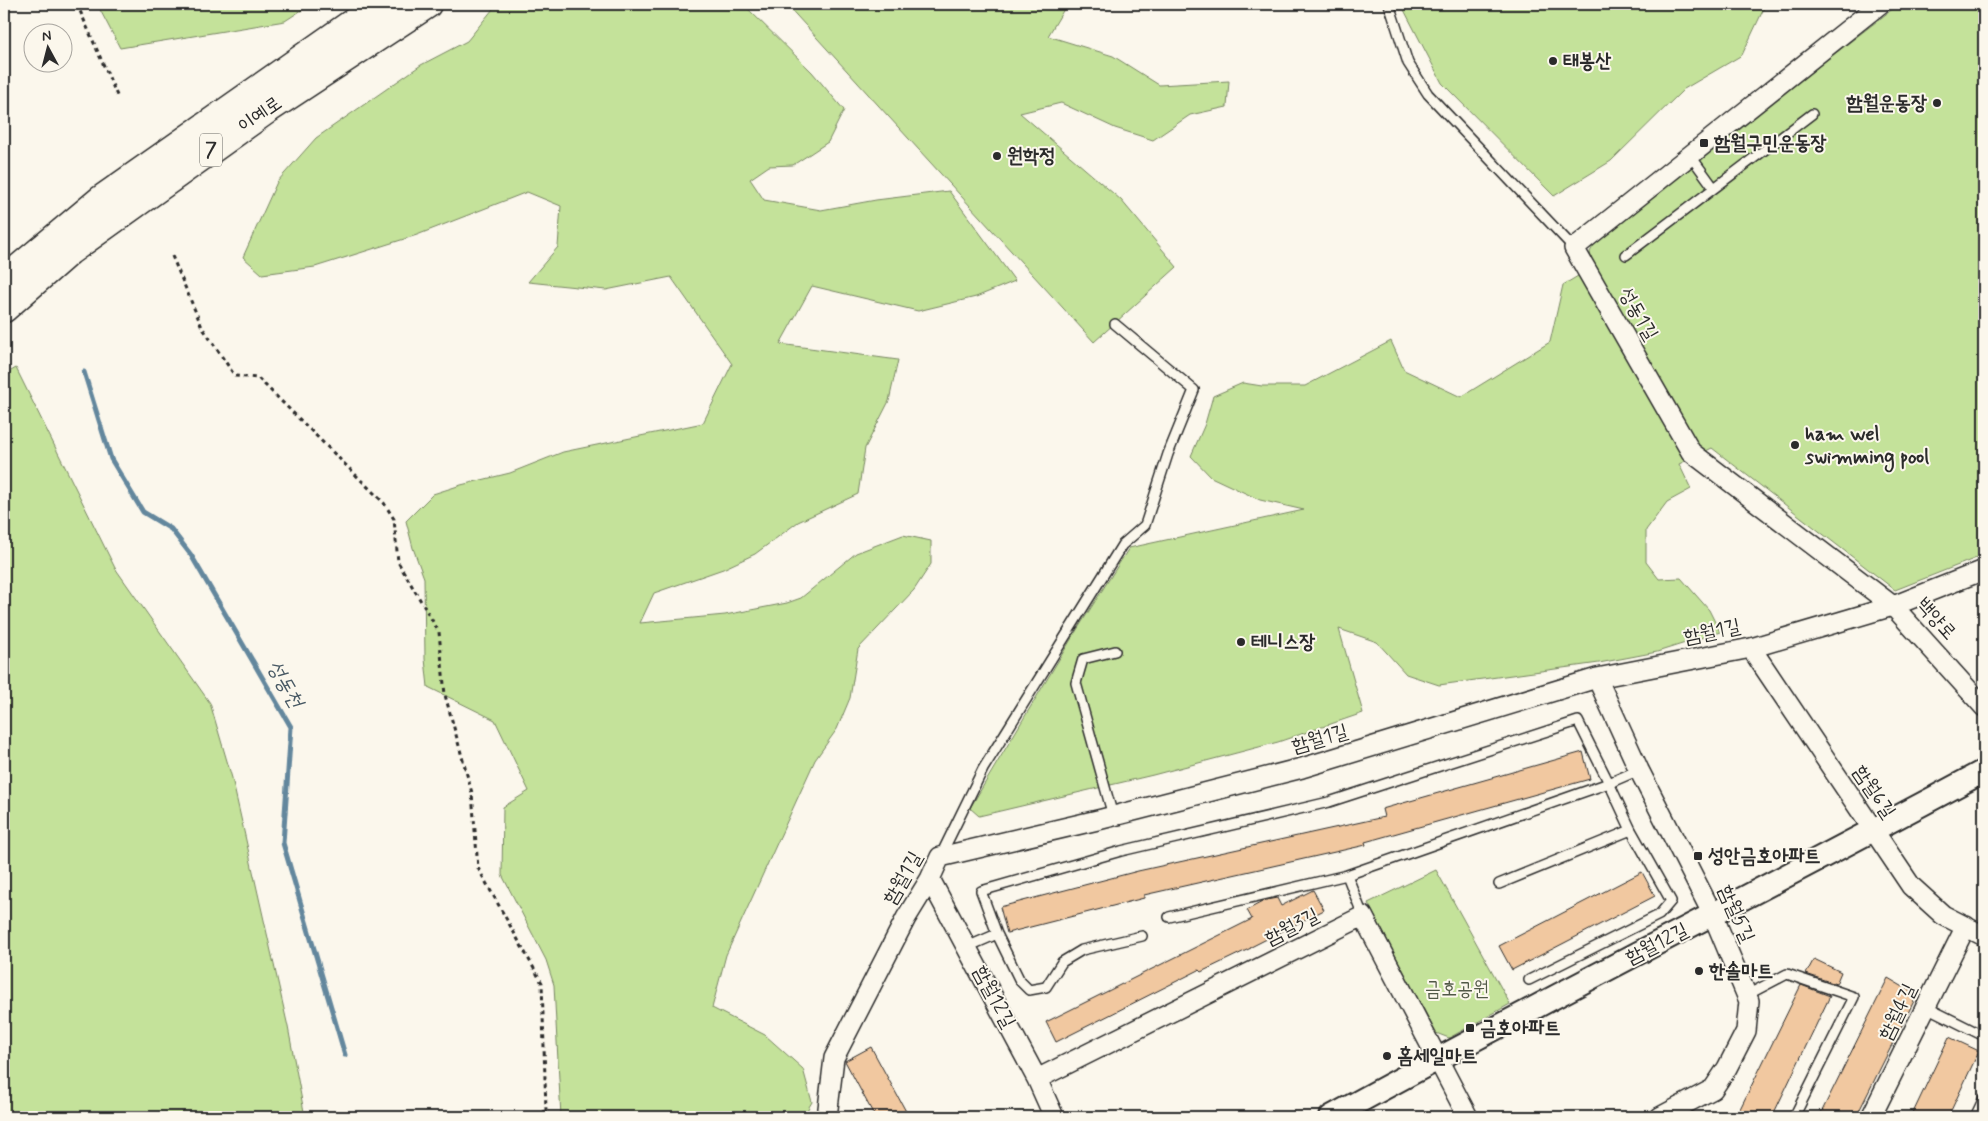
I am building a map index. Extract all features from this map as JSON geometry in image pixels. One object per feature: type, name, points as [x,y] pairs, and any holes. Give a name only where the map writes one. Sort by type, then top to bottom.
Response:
[{"type":"highway","name":"이예로","points":[[4,281],[101,200],[380,4]]},
{"type":"highway","name":"이예로","points":[[4,308],[69,251],[269,108],[427,4]]},
{"type":"street","points":[[1574,248],[1880,4]]},
{"type":"street","name":"성동1길","points":[[1574,248],[1692,452],[1894,606]]},
{"type":"street","name":"함월1길","points":[[827,1117],[834,1058],[906,918],[930,879],[940,857],[1302,768],[1597,678],[1751,648],[1894,606],[1984,570]]},
{"type":"street","name":"백양로","points":[[1894,606],[1984,707]]},
{"type":"street","name":"함월6길","points":[[1751,648],[1911,886],[1944,915],[1984,936]]},
{"type":"street","name":"함월5길","points":[[1597,678],[1639,770],[1713,916],[1749,1001],[1746,1031],[1727,1068],[1713,1089],[1665,1116]]},
{"type":"street","name":"함월12길","points":[[1331,1117],[1436,1059],[1713,916],[1984,771]]},
{"type":"street","name":"함월12길","points":[[930,879],[1038,1080],[1054,1117]]},
{"type":"street","points":[[1363,916],[1436,1059],[1468,1117]]},
{"type":"street","name":"함월3길","points":[[1038,1080],[1363,916]]},
{"type":"street","name":"함월4길","points":[[1871,1117],[1966,926]]},
{"type":"lane","name":"성동1길","points":[[1389,4],[1408,63],[1428,94],[1574,248]]},
{"type":"lane","points":[[1626,255],[1812,114]]},
{"type":"lane","points":[[1690,155],[1714,188]]},
{"type":"lane","points":[[940,857],[993,752],[1122,545],[1145,525],[1168,454],[1194,390],[1115,324]]},
{"type":"lane","points":[[1113,816],[1076,683],[1083,659],[1115,651]]},
{"type":"lane","points":[[1142,936],[1082,950],[1062,962],[1046,987],[1029,990],[1020,981],[997,934],[981,892],[1121,851],[1329,802],[1578,720],[1631,830],[1670,902],[1659,915],[1529,980]]},
{"type":"lane","points":[[1170,917],[1347,875],[1609,784],[1639,770]]},
{"type":"lane","points":[[1499,884],[1631,830]]},
{"type":"lane","points":[[1347,875],[1363,916]]},
{"type":"lane","points":[[967,947],[997,934]]},
{"type":"lane","points":[[1747,995],[1787,974],[1854,997],[1794,1117]]},
{"type":"lane","points":[[1926,1007],[1984,1036]]},
{"type":"lane","points":[[1975,1117],[1984,1098]]},
{"type":"path","points":[[77,4],[118,98]]},
{"type":"path","points":[[172,256],[202,327],[235,376],[258,378],[384,504],[394,519],[398,562],[439,632],[445,695],[472,793],[478,868],[542,983],[546,1111],[548,1117]]},
{"type":"path","points":[[528,1117],[546,1111]]},
{"type":"green space","points":[[97,4],[311,4],[285,21],[120,48]]},
{"type":"green space","points":[[497,4],[743,4],[812,72],[844,110],[828,142],[793,165],[769,166],[750,179],[764,200],[821,210],[876,200],[949,191],[1015,281],[976,297],[918,311],[812,286],[780,344],[898,360],[889,401],[865,448],[858,494],[798,522],[755,554],[723,569],[654,593],[640,623],[725,615],[787,603],[801,598],[856,553],[903,535],[931,541],[931,564],[914,590],[858,649],[850,698],[837,729],[815,760],[726,955],[712,1008],[765,1035],[803,1069],[812,1102],[803,1117],[561,1117],[554,985],[546,960],[502,875],[503,807],[529,791],[495,720],[428,687],[425,659],[424,578],[406,521],[433,494],[510,473],[563,452],[703,423],[732,364],[671,277],[606,290],[528,282],[558,247],[561,206],[527,192],[417,235],[315,267],[262,274],[243,257],[277,182],[316,138],[421,65],[467,41]]},
{"type":"green space","name":"원학정","points":[[786,4],[1067,4],[1048,36],[1113,56],[1159,85],[1229,81],[1227,107],[1190,115],[1153,140],[1115,128],[1061,103],[1020,113],[1121,200],[1177,267],[1094,342]]},
{"type":"green space","points":[[1401,4],[1766,4],[1742,55],[1684,89],[1611,161],[1554,196],[1442,83]]},
{"type":"green space","points":[[1899,4],[1984,4],[1984,555],[1895,590],[1712,448],[1679,464],[1691,489],[1667,502],[1646,530],[1646,562],[1659,579],[1681,578],[1709,610],[1720,632],[1657,652],[1599,663],[1439,685],[1406,674],[1377,642],[1339,629],[1363,713],[1278,742],[1153,775],[979,816],[970,808],[1073,636],[1129,548],[1304,510],[1260,500],[1211,477],[1191,456],[1205,424],[1213,396],[1243,383],[1262,386],[1305,386],[1391,341],[1404,370],[1461,397],[1550,342],[1563,285],[1593,267],[1590,252],[1598,237]]},
{"type":"green space","points":[[16,368],[115,568],[210,703],[232,778],[288,1027],[305,1117],[4,1117],[4,375]]},
{"type":"green space","name":"금호공원","points":[[1436,870],[1510,1004],[1449,1038],[1436,1033],[1368,903]]},
{"type":"building","points":[[1583,752],[1590,779],[1365,842],[1366,845],[1144,895],[1144,898],[1007,933],[1000,907],[1138,871],[1384,817],[1382,809]]},
{"type":"building","points":[[1642,872],[1655,896],[1512,970],[1499,946]]},
{"type":"building","points":[[1313,890],[1324,910],[1251,948],[1201,972],[1199,970],[1056,1042],[1046,1022],[1252,919],[1247,910],[1266,900],[1277,898],[1281,906]]},
{"type":"building","points":[[1814,959],[1841,972],[1836,984],[1806,974]]},
{"type":"building","points":[[1888,978],[1917,995],[1856,1117],[1819,1117]]},
{"type":"building","points":[[1801,985],[1830,996],[1772,1117],[1736,1117]]},
{"type":"building","points":[[1949,1037],[1979,1051],[1948,1117],[1911,1117]]},
{"type":"building","points":[[871,1047],[909,1117],[875,1117],[845,1061]]},
{"type":"waterway","name":"성동천","points":[[84,372],[111,459],[143,512],[171,529],[191,555],[291,727],[283,843],[345,1055]]},
{"type":"place","name":"태봉산","points":[[1553,61]]},
{"type":"place","name":"함월운동장","points":[[1937,103]]},
{"type":"place","name":"함월구민운동장","points":[[1704,143]]},
{"type":"place","name":"원학정","points":[[997,156]]},
{"type":"place","name":"ham wel swimming pool","points":[[1795,445]]},
{"type":"place","name":"테니스장","points":[[1241,642]]},
{"type":"place","name":"성안금호아파트","points":[[1698,856]]},
{"type":"place","name":"한솔마트","points":[[1699,971]]},
{"type":"place","name":"금호아파트","points":[[1470,1028]]},
{"type":"place","name":"홈세일마트","points":[[1387,1056]]}]
